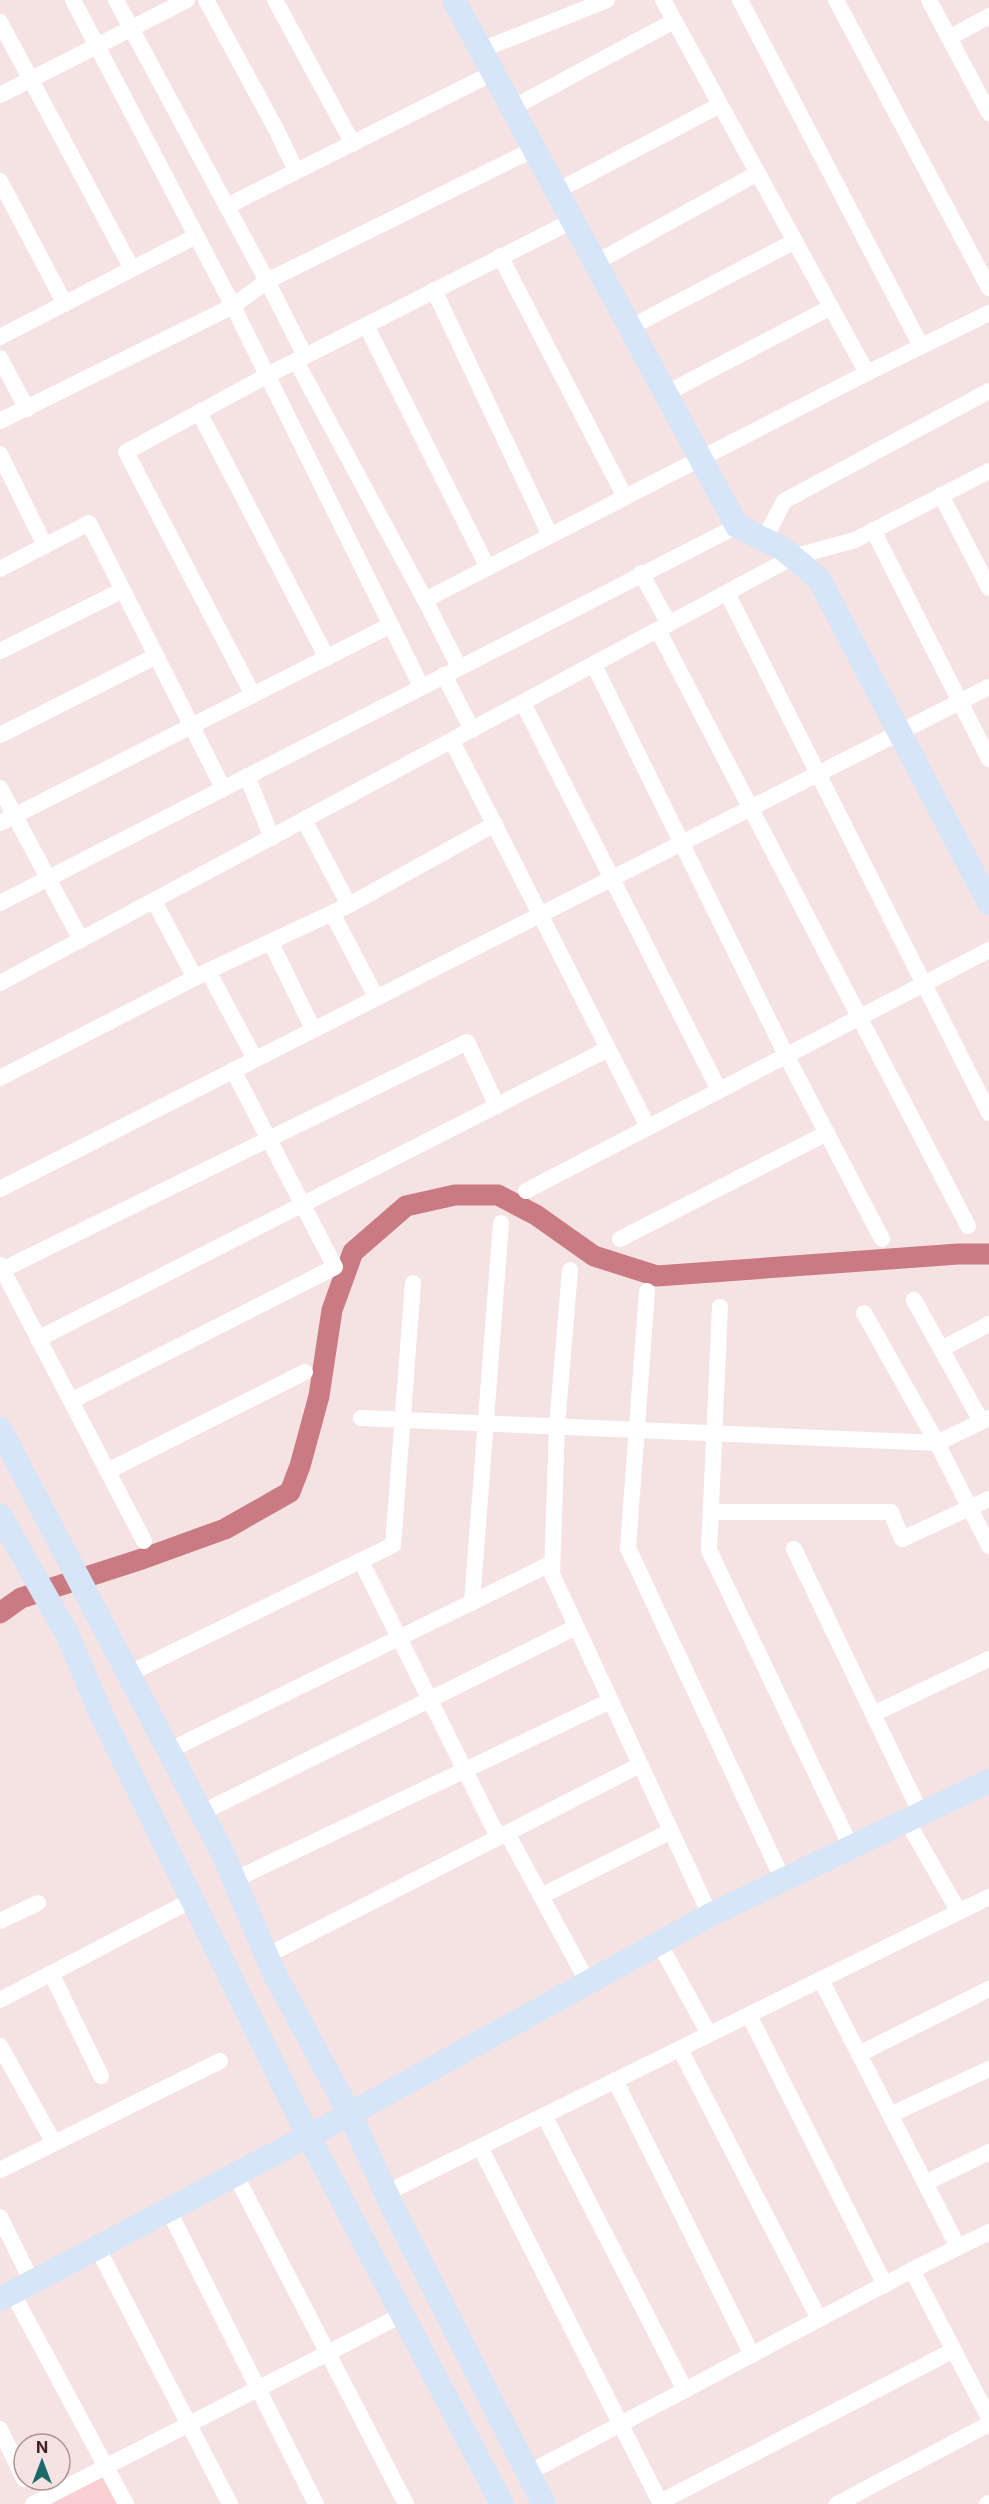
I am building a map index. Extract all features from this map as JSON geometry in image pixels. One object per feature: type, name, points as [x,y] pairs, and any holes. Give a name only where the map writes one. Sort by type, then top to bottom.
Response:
[{"type":"main road","points":[[454,0],[736,526],[783,549],[819,579],[989,903]]},
{"type":"main road","points":[[0,1429],[201,1813],[234,1880],[266,1956],[350,2114],[386,2193],[544,2504]]},
{"type":"main road","points":[[0,1515],[68,1636],[101,1714],[194,1899],[308,2135],[502,2504]]},
{"type":"main road","points":[[15,2291],[350,2114],[710,1915],[989,1781]]},
{"type":"street","points":[[73,0],[232,306],[422,686]]},
{"type":"street","points":[[116,0],[267,281],[300,359],[459,667]]},
{"type":"street","points":[[0,95],[187,0]]},
{"type":"street","points":[[206,0],[277,131],[296,171]]},
{"type":"street","points":[[275,0],[353,144]]},
{"type":"street","points":[[481,50],[607,0]]},
{"type":"street","points":[[663,0],[867,373]]},
{"type":"street","points":[[740,0],[921,346]]},
{"type":"street","points":[[836,0],[989,288]]},
{"type":"street","points":[[929,0],[989,113]]},
{"type":"street","points":[[949,38],[989,16]]},
{"type":"street","points":[[512,108],[674,21]]},
{"type":"street","points":[[0,22],[132,269]]},
{"type":"street","points":[[227,206],[493,73]]},
{"type":"street","points":[[557,191],[720,105]]},
{"type":"street","points":[[0,421],[232,306],[267,281],[534,149]]},
{"type":"street","points":[[595,263],[758,173]]},
{"type":"street","points":[[0,181],[65,304]]},
{"type":"street","points":[[253,695],[126,452],[267,375],[572,221]]},
{"type":"street","points":[[0,337],[196,236]]},
{"type":"street","points":[[629,328],[795,241]]},
{"type":"street","points":[[500,256],[625,497]]},
{"type":"street","points":[[434,290],[550,535]]},
{"type":"street","points":[[665,394],[831,307]]},
{"type":"street","points":[[425,600],[867,373],[989,314]]},
{"type":"street","points":[[366,325],[488,568]]},
{"type":"street","points":[[0,358],[27,409]]},
{"type":"street","points":[[764,540],[784,501],[989,391]]},
{"type":"street","points":[[199,412],[327,657]]},
{"type":"street","points":[[0,454],[45,546]]},
{"type":"street","points":[[0,983],[794,558],[855,540],[989,471]]},
{"type":"street","points":[[941,495],[989,588]]},
{"type":"street","points":[[0,569],[89,523],[223,788]]},
{"type":"street","points":[[0,903],[736,526]]},
{"type":"street","points":[[873,530],[989,759]]},
{"type":"street","points":[[641,573],[664,627],[751,807],[968,1226]]},
{"type":"street","points":[[0,651],[123,590]]},
{"type":"street","points":[[727,593],[989,1113]]},
{"type":"street","points":[[7,819],[391,625]]},
{"type":"street","points":[[0,735],[156,656]]},
{"type":"street","points":[[594,665],[786,1055],[882,1239]]},
{"type":"street","points":[[444,675],[472,730]]},
{"type":"street","points":[[0,1189],[989,687]]},
{"type":"street","points":[[523,703],[719,1090]]},
{"type":"street","points":[[452,741],[648,1127]]},
{"type":"street","points":[[247,776],[272,838]]},
{"type":"street","points":[[0,788],[7,819],[47,879],[81,940]]},
{"type":"street","points":[[304,820],[349,905]]},
{"type":"street","points":[[0,1078],[202,974],[349,905],[495,824]]},
{"type":"street","points":[[154,901],[255,1059]]},
{"type":"street","points":[[332,913],[376,997]]},
{"type":"street","points":[[271,943],[313,1029]]},
{"type":"street","points":[[526,1191],[989,950]]},
{"type":"street","points":[[144,1541],[1,1268],[467,1042],[497,1106]]},
{"type":"street","points":[[38,1339],[608,1049]]},
{"type":"street","points":[[71,1401],[335,1267],[234,1070]]},
{"type":"street","points":[[620,1239],[826,1133]]},
{"type":"street","points":[[472,1603],[501,1223]]},
{"type":"street","points":[[570,1270],[557,1426],[552,1575],[710,1915]]},
{"type":"street","points":[[128,1674],[393,1545],[412,1283]]},
{"type":"street","points":[[647,1291],[628,1548],[783,1880]]},
{"type":"street","points":[[361,1418],[937,1443],[985,1419],[941,1349],[914,1300]]},
{"type":"street","points":[[720,1307],[709,1550],[851,1847]]},
{"type":"street","points":[[864,1313],[937,1443],[989,1546]]},
{"type":"street","points":[[941,1349],[989,1324]]},
{"type":"street","points":[[108,1471],[305,1372]]},
{"type":"street","points":[[711,1512],[891,1512],[902,1539],[989,1499]]},
{"type":"street","points":[[794,1549],[873,1714],[914,1817],[959,1912]]},
{"type":"street","points":[[361,1561],[465,1770],[541,1896],[588,1983]]},
{"type":"street","points":[[168,1751],[552,1563]]},
{"type":"street","points":[[201,1813],[576,1627]]},
{"type":"street","points":[[873,1714],[989,1659]]},
{"type":"street","points":[[234,1880],[610,1701]]},
{"type":"street","points":[[266,1956],[640,1765]]},
{"type":"street","points":[[541,1896],[671,1831]]},
{"type":"street","points":[[386,2193],[989,1897]]},
{"type":"street","points":[[0,2000],[194,1899]]},
{"type":"street","points":[[0,1920],[38,1903]]},
{"type":"street","points":[[659,1943],[709,2034]]},
{"type":"street","points":[[51,1973],[100,2076]]},
{"type":"street","points":[[821,1980],[958,2247]]},
{"type":"street","points":[[859,2054],[989,1989]]},
{"type":"street","points":[[749,2015],[885,2285]]},
{"type":"street","points":[[0,2046],[54,2143]]},
{"type":"street","points":[[680,2049],[819,2319]]},
{"type":"street","points":[[0,2170],[220,2061]]},
{"type":"street","points":[[890,2115],[989,2069]]},
{"type":"street","points":[[615,2080],[752,2355]]},
{"type":"street","points":[[544,2115],[685,2390]]},
{"type":"street","points":[[480,2147],[661,2503],[954,2350]]},
{"type":"street","points":[[925,2182],[989,2152]]},
{"type":"street","points":[[235,2174],[406,2504]]},
{"type":"street","points":[[168,2209],[316,2504]]},
{"type":"street","points":[[0,2217],[15,2291],[126,2504]]},
{"type":"street","points":[[528,2474],[912,2270],[989,2232]]},
{"type":"street","points":[[97,2247],[230,2504]]},
{"type":"street","points":[[912,2270],[989,2418]]},
{"type":"street","points":[[34,2504],[404,2314]]},
{"type":"street","points":[[837,2504],[989,2424]]},
{"type":"street","points":[[0,2429],[12,2454]]},
{"type":"shaded area","points":[[106,2467],[126,2504],[33,2504],[57,2492],[72,2492],[72,2484]]},
{"type":"waterway","points":[[0,1613],[21,1598],[142,1559],[225,1529],[290,1492],[300,1466],[319,1396],[332,1310],[353,1252],[406,1206],[455,1195],[498,1195],[536,1215],[594,1256],[657,1276],[958,1254],[989,1254]]}]
